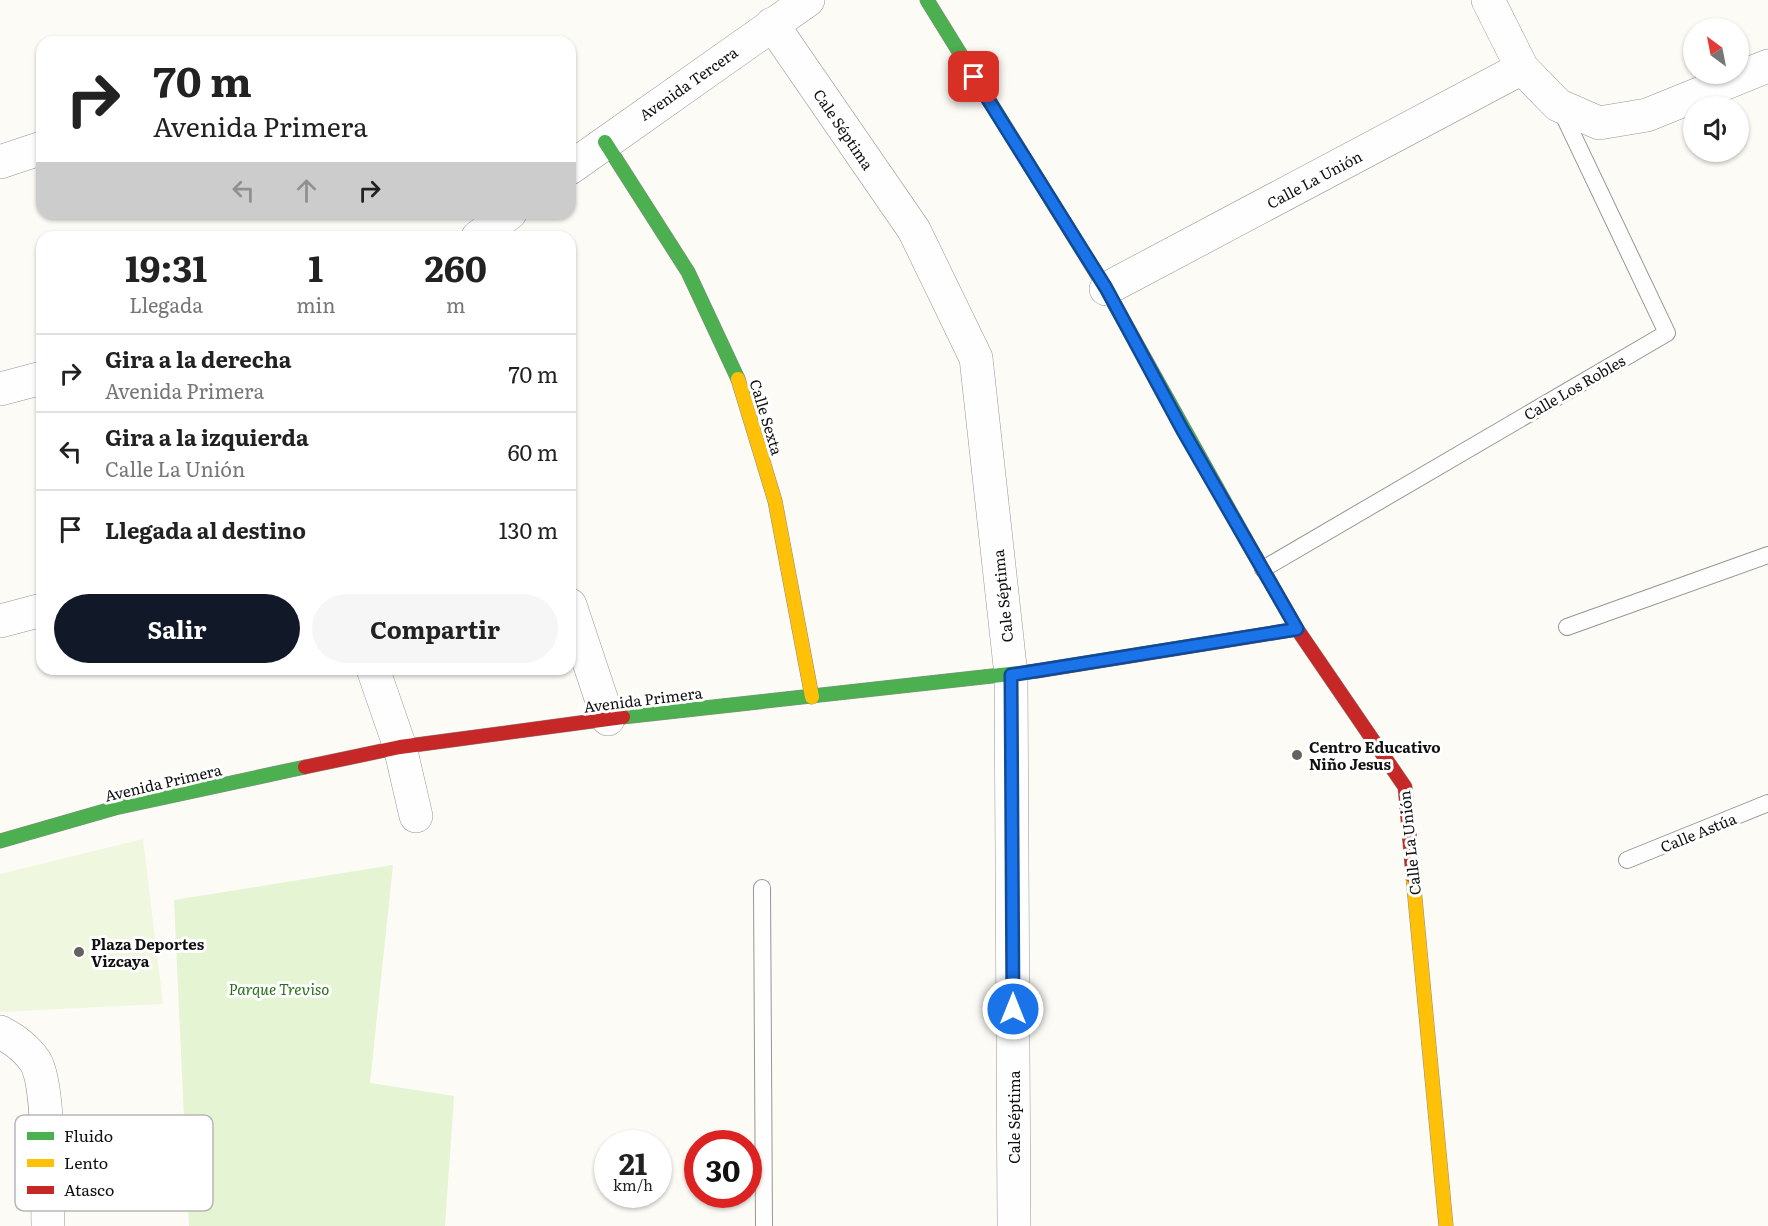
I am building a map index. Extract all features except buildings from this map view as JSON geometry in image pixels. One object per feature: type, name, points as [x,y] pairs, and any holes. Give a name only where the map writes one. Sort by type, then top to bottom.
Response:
[{"type":"street","name":"Avenida Tercera","points":[[576,164],[808,0]]},
{"type":"street","name":"Calle La Unión","points":[[927,0],[1106,288],[1182,429],[1297,629],[1405,787],[1446,1226]]},
{"type":"street","points":[[1488,0],[1522,68],[1558,105],[1599,123],[1647,115],[1768,66]]},
{"type":"street","name":"Cale Séptima","points":[[772,24],[914,230],[976,358],[1011,675],[1014,1226]]},
{"type":"street","name":"Calle La Unión","points":[[1106,288],[1522,68]]},
{"type":"street","name":"Calle Sexta","points":[[605,142],[688,272],[742,388],[774,501],[812,697]]},
{"type":"street","points":[[0,162],[36,150]]},
{"type":"street","points":[[486,231],[502,219]]},
{"type":"street","points":[[0,389],[36,380]]},
{"type":"street","points":[[0,621],[36,612]]},
{"type":"street","points":[[576,623],[608,719]]},
{"type":"street","name":"Avenida Primera","points":[[0,841],[115,808],[400,747],[608,719],[1011,675],[1297,629]]},
{"type":"street","points":[[375,675],[400,747],[416,816]]},
{"type":"street","points":[[0,1032],[22,1045],[36,1063],[44,1089],[45,1115]]},
{"type":"street","points":[[48,1211],[48,1226]]},
{"type":"lane","name":"Calle Los Robles","points":[[1263,568],[1667,333],[1558,105]]},
{"type":"lane","points":[[1567,627],[1768,555]]},
{"type":"lane","name":"Calle Astúa","points":[[1628,860],[1768,803]]},
{"type":"lane","points":[[762,888],[764,1226]]},
{"type":"green space","name":"Plaza Deportes Vizcaya","points":[[143,839],[163,1004],[0,1012],[0,874]]},
{"type":"green space","name":"Parque Treviso","points":[[393,865],[370,1083],[454,1096],[445,1226],[189,1226],[188,1211],[213,1211],[213,1115],[184,1115],[174,900]]},
{"type":"traffic: fast","points":[[927,0],[1106,289],[1245,538]]},
{"type":"traffic: fast","points":[[605,142],[688,272],[738,379]]},
{"type":"traffic: fast","points":[[623,717],[1037,671]]},
{"type":"traffic: fast","points":[[0,841],[115,808],[305,767]]},
{"type":"traffic: slow","points":[[738,379],[775,501],[812,697]]},
{"type":"traffic: slow","points":[[1413,877],[1446,1226]]},
{"type":"traffic: jam","points":[[1245,538],[1297,629],[1405,787],[1413,877]]},
{"type":"traffic: jam","points":[[1037,671],[1297,629]]},
{"type":"traffic: jam","points":[[305,767],[400,747],[623,717]]},
{"type":"place","name":"Centro Educativo Niño Jesus","points":[[1297,755]]},
{"type":"place","name":"Plaza Deportes Vizcaya","points":[[79,952]]},
{"type":"route","points":[[974,77],[1106,288],[1182,429],[1297,629],[1011,675],[1013,1009]]}]
